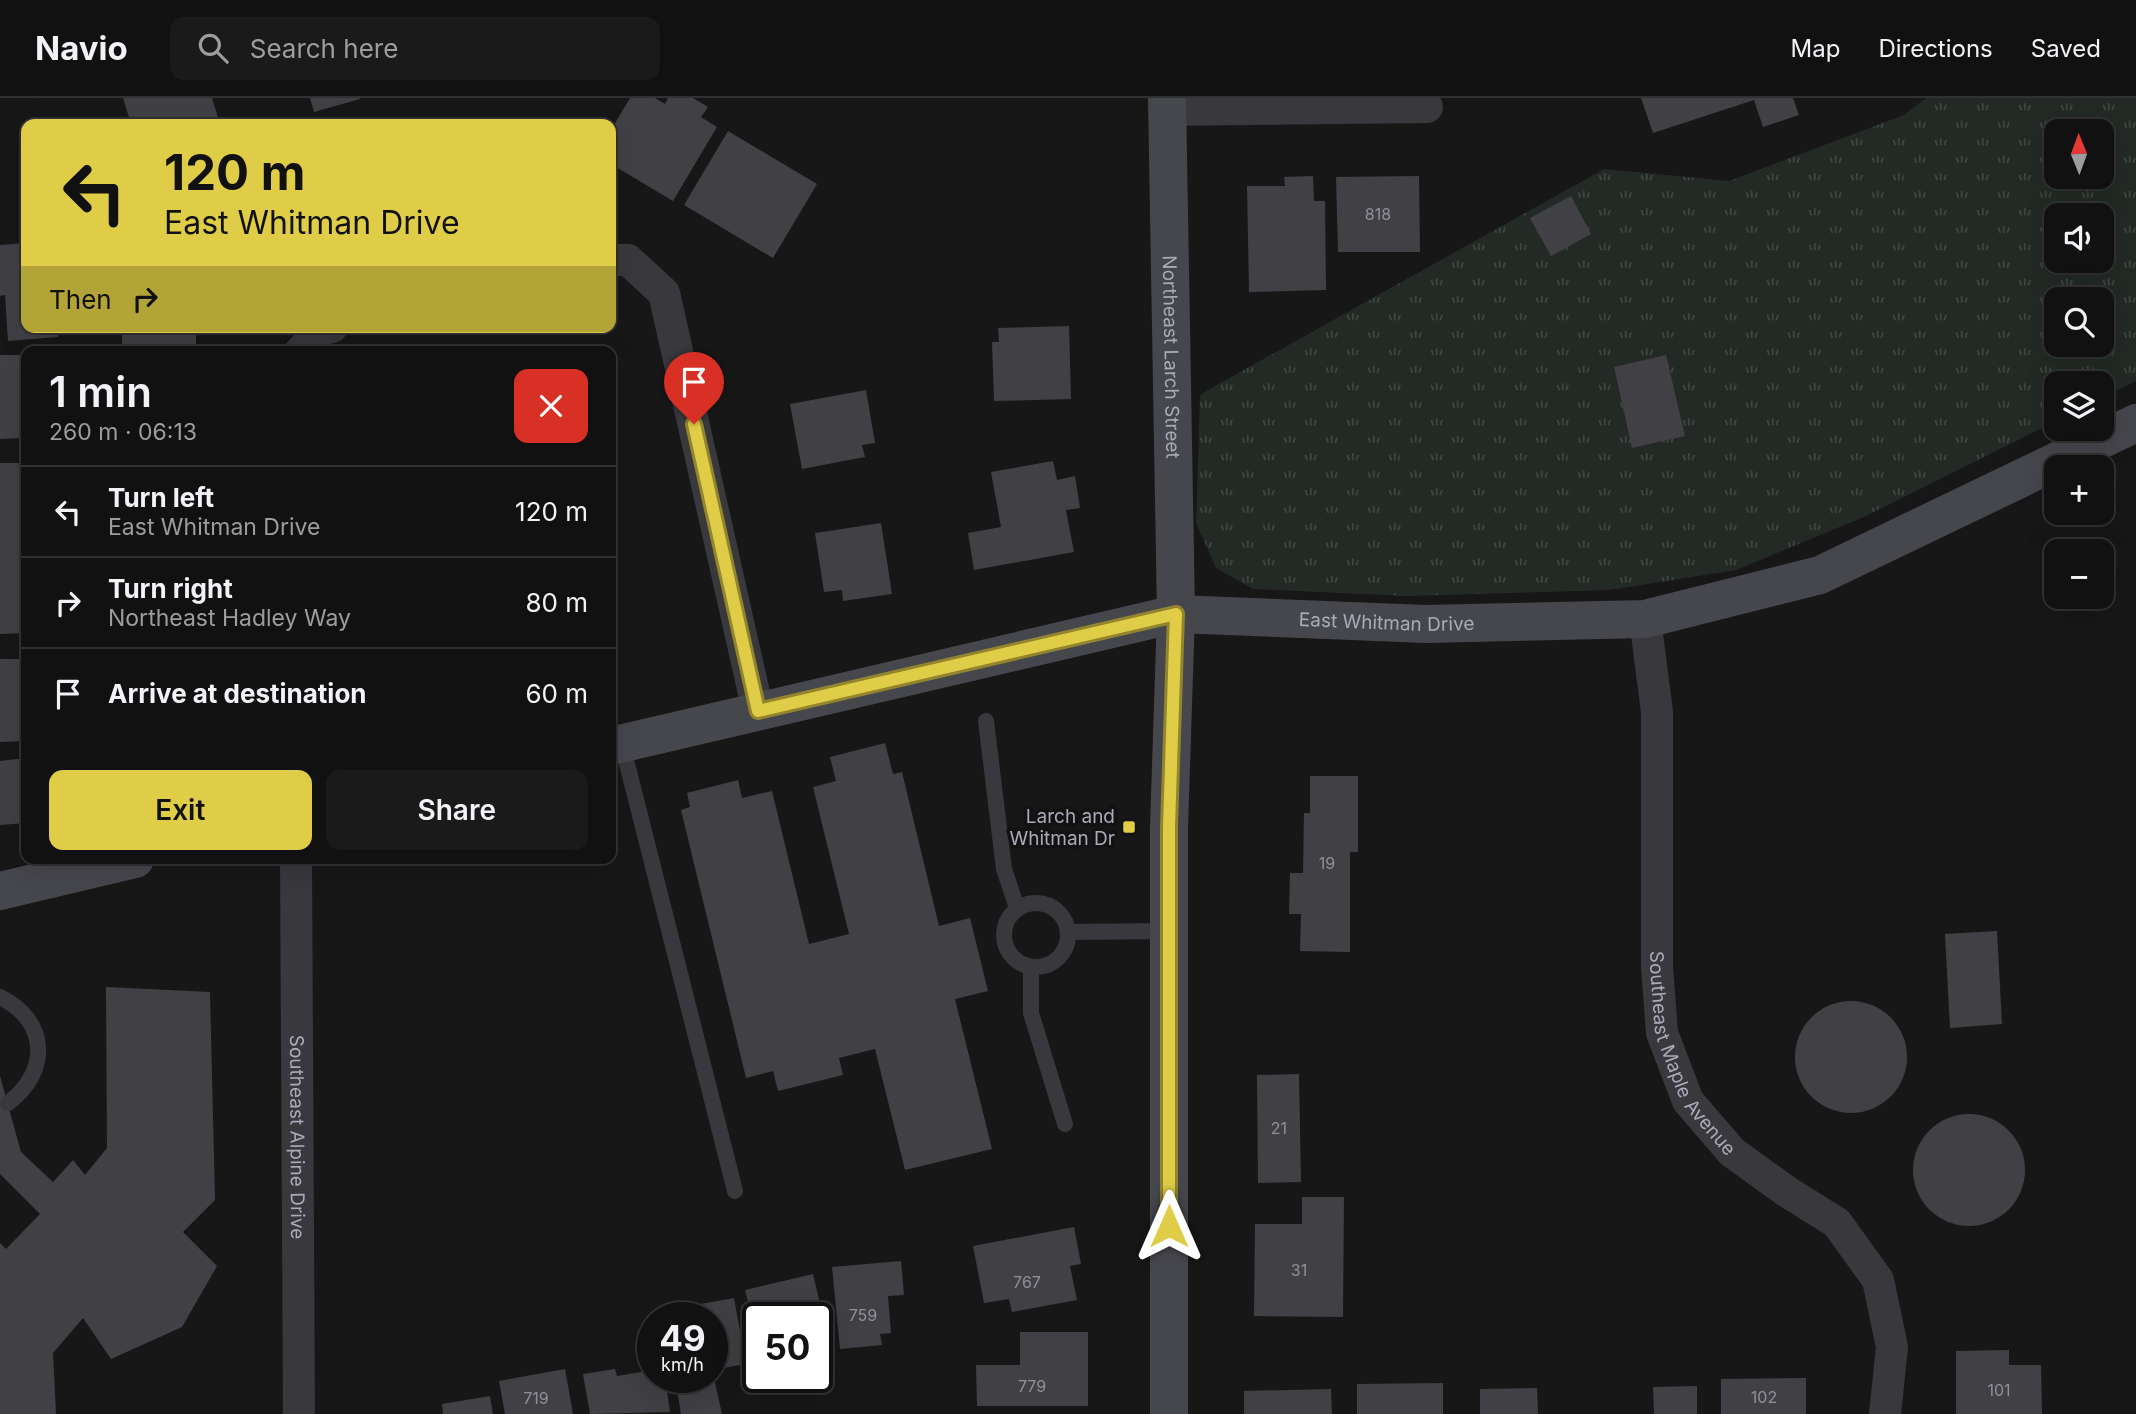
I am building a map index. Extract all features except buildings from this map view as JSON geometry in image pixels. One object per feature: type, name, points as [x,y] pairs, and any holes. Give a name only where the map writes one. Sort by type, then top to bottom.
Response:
[{"type":"main road","name":"Northeast Larch Street","points":[[1167,104],[1176,614],[1169,827],[1168,1414]]},
{"type":"main road","name":"East Whitman Drive","points":[[616,745],[1176,614],[1426,624],[1645,618],[1820,575],[2136,423]]},
{"type":"main road","points":[[0,891],[114,864]]},
{"type":"street","points":[[1167,104],[1427,107]]},
{"type":"street","points":[[616,260],[628,260],[664,293],[758,711]]},
{"type":"street","points":[[306,346],[318,333]]},
{"type":"street","name":"Southeast Maple Avenue","points":[[1645,618],[1657,712],[1657,967],[1662,1033],[1688,1101],[1723,1142],[1732,1152],[1786,1191],[1837,1223],[1878,1280],[1892,1347],[1885,1414]]},
{"type":"street","name":"Southeast Alpine Drive","points":[[296,864],[299,1414]]},
{"type":"lane","points":[[986,721],[1004,869],[1017,908]]},
{"type":"lane","points":[[616,745],[735,1191]]},
{"type":"lane","points":[[1029,903],[1054,907],[1063,916],[1068,932],[1069,940],[1064,952],[1044,967],[1019,963],[1009,954],[1004,942],[1008,917],[1017,908],[1029,903]]},
{"type":"lane","points":[[1068,932],[1169,931]]},
{"type":"lane","points":[[1031,967],[1031,1013],[1065,1124]]},
{"type":"lane","points":[[0,997],[26,1015],[38,1046],[38,1063],[32,1079],[23,1093],[8,1104]]},
{"type":"green space","points":[[1926,98],[2136,98],[2136,381],[2114,392],[2114,371],[2044,371],[2044,427],[1866,516],[1736,570],[1609,590],[1409,596],[1253,589],[1216,568],[1196,523],[1200,396],[1604,169],[1729,181],[1904,115]]},
{"type":"place","name":"Larch and Whitman Dr","points":[[1129,827]]},
{"type":"route","points":[[694,424],[758,711],[1176,614],[1169,827],[1169,1226]]}]
